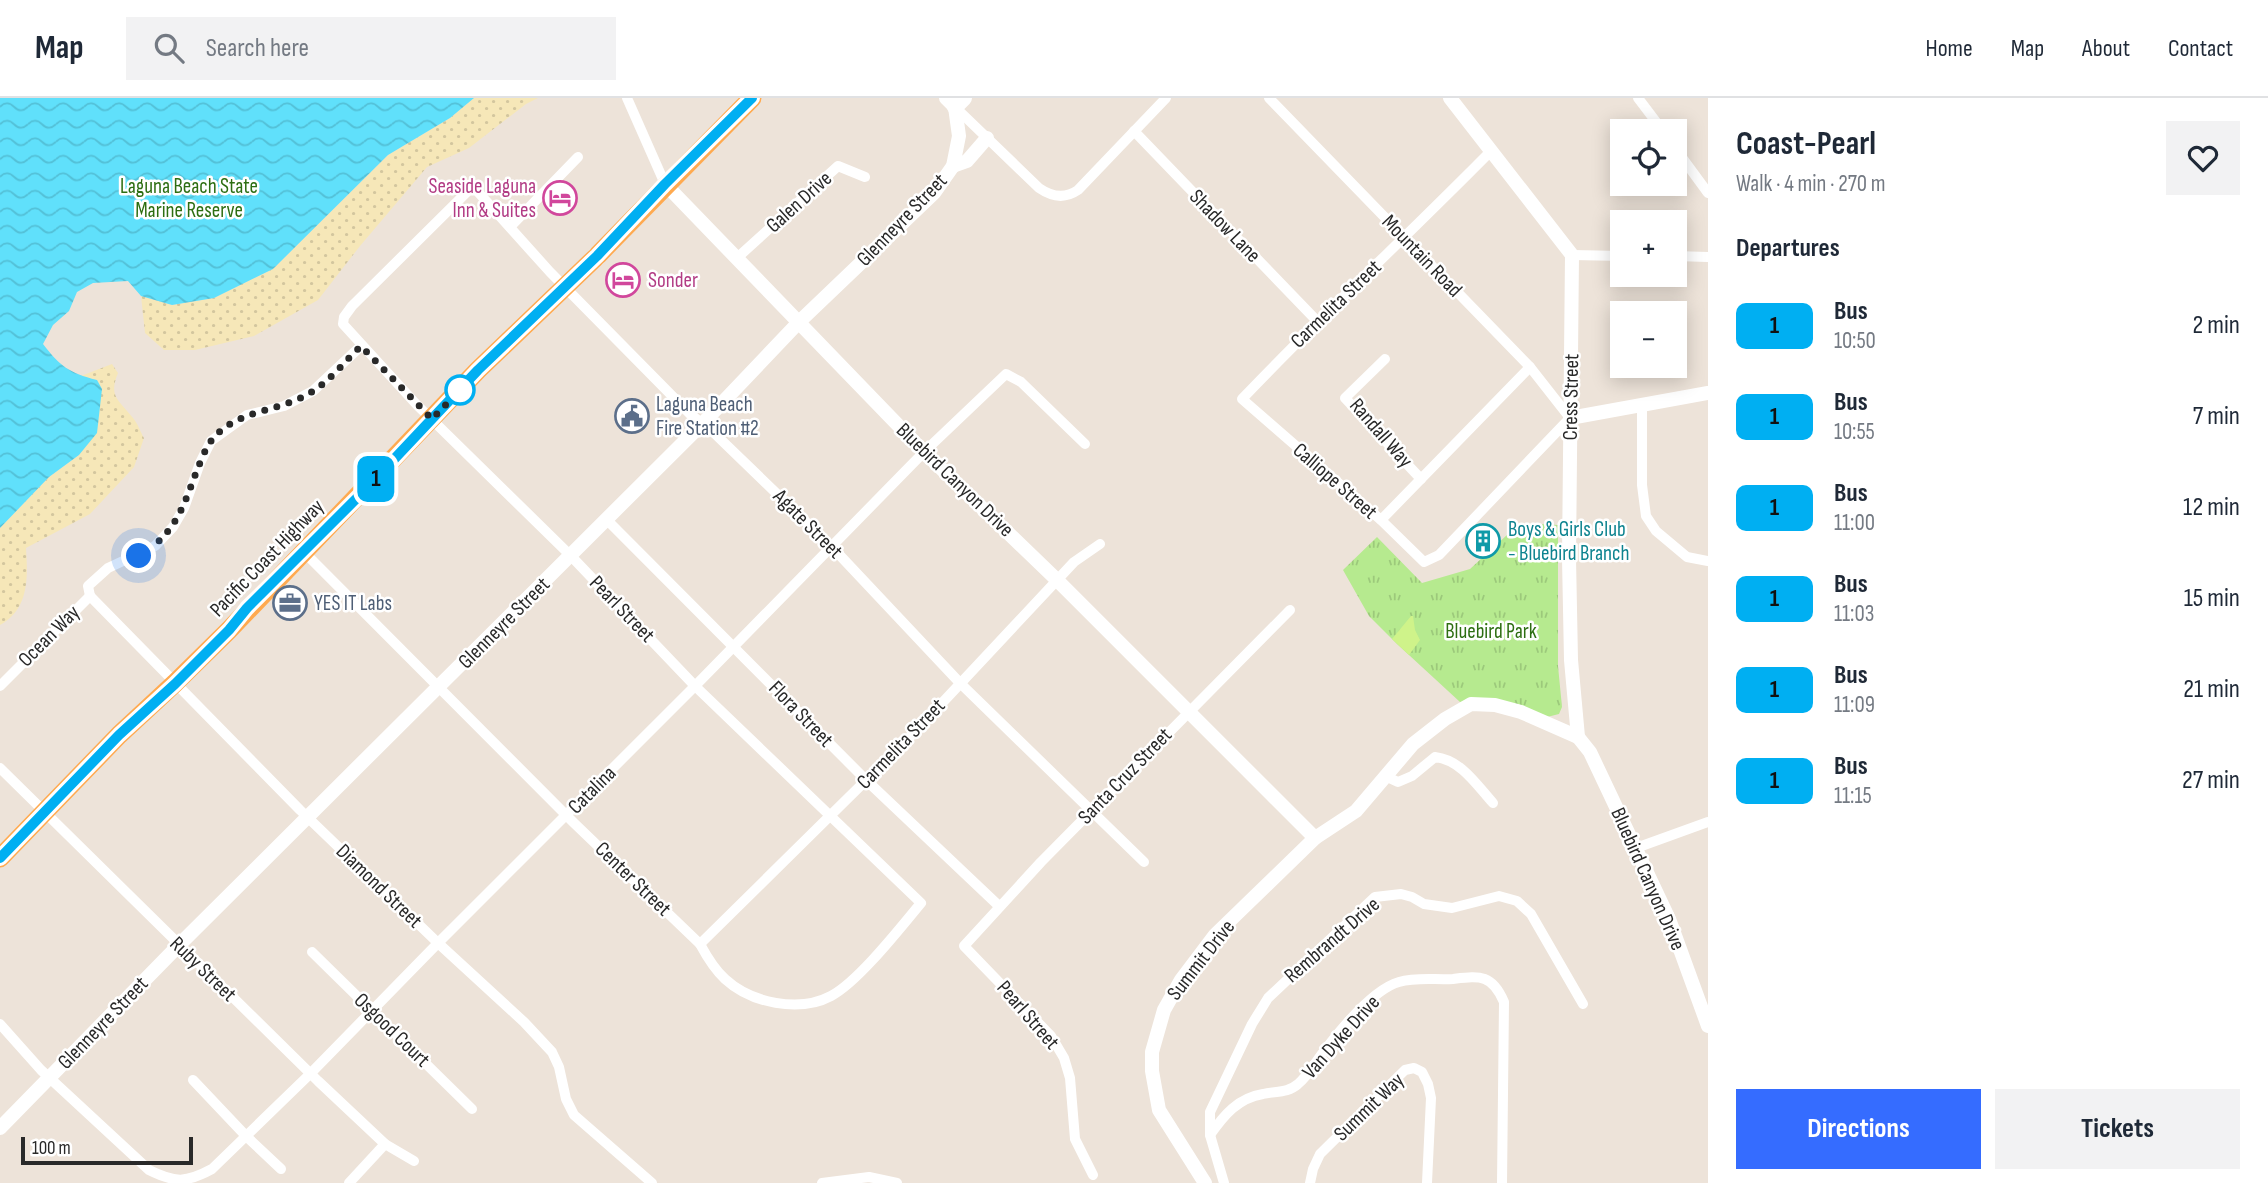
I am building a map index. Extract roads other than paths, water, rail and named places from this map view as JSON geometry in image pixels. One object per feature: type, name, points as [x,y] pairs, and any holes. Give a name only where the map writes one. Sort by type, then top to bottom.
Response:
[{"type":"highway","name":"Pacific Coast Highway","points":[[0,858],[119,735],[175,684],[500,348],[596,257],[751,98]]},
{"type":"street","name":"Bluebird Canyon Drive","points":[[627,98],[665,184],[924,452],[1057,580],[1315,838]]},
{"type":"street","points":[[955,101],[987,138],[1044,191],[1058,196],[1073,193],[1166,98]]},
{"type":"street","name":"Mountain Road","points":[[1269,98],[1530,367],[1570,418]]},
{"type":"street","points":[[1450,98],[1572,255],[1610,256]]},
{"type":"street","points":[[1638,98],[1654,119]]},
{"type":"street","name":"Glenneyre Street","points":[[0,1128],[179,945],[702,424],[799,322],[934,193],[953,166],[959,136],[955,101]]},
{"type":"street","name":"Shadow Lane","points":[[1134,131],[1317,321]]},
{"type":"street","points":[[953,166],[967,161],[987,138]]},
{"type":"street","name":"Carmelita Street","points":[[1242,399],[1317,321],[1404,239],[1491,151]]},
{"type":"street","points":[[510,227],[578,157]]},
{"type":"street","points":[[1687,164],[1708,193]]},
{"type":"street","name":"Galen Drive","points":[[737,258],[838,166],[865,177]]},
{"type":"street","name":"Agate Street","points":[[352,306],[471,188],[690,414],[832,547],[960,684],[1144,862]]},
{"type":"street","name":"Cress Street","points":[[1572,255],[1570,649],[1578,737]]},
{"type":"street","points":[[1687,257],[1708,257]]},
{"type":"street","name":"Pearl Street","points":[[352,306],[344,317],[343,324],[361,346],[571,556],[695,686],[921,903]]},
{"type":"street","name":"Ocean Way","points":[[0,686],[90,596],[88,586],[108,568],[139,556],[155,546],[173,527],[184,508],[211,441],[247,415],[284,405],[313,391],[361,346]]},
{"type":"street","name":"Randall Way","points":[[1385,359],[1345,398],[1421,479]]},
{"type":"street","points":[[1381,520],[1530,367]]},
{"type":"street","name":"Catalina","points":[[49,1077],[149,1170],[164,1178],[181,1182],[197,1178],[212,1169],[373,1011],[924,452],[1006,374],[1021,382],[1084,444]]},
{"type":"street","points":[[1570,418],[1708,393]]},
{"type":"street","name":"Calliope Street","points":[[1242,399],[1381,520],[1424,562],[1439,555],[1570,418]]},
{"type":"street","points":[[1642,405],[1642,485],[1646,516],[1656,531],[1687,556],[1708,561]]},
{"type":"street","name":"Flora Street","points":[[606,519],[866,780],[999,906]]},
{"type":"street","name":"Carmelita Street","points":[[700,944],[830,817],[1074,562],[1100,544]]},
{"type":"street","name":"Center Street","points":[[304,552],[700,944],[710,963],[726,981],[748,995],[775,1003],[803,1004],[831,996],[859,974],[921,903]]},
{"type":"street","name":"Diamond Street","points":[[90,596],[309,818],[524,1022],[552,1052],[559,1067],[566,1099],[574,1115],[652,1183]]},
{"type":"street","name":"Santa Cruz Street","points":[[964,946],[1091,811],[1290,610]]},
{"type":"street","name":"Summit Drive","points":[[1205,1183],[1159,1110],[1152,1071],[1152,1052],[1164,1010],[1181,980],[1215,934],[1315,838],[1356,811],[1413,744],[1445,719],[1471,704],[1495,705],[1521,712],[1578,737]]},
{"type":"street","name":"Bluebird Canyon Drive","points":[[1578,737],[1590,752],[1669,919],[1708,1026]]},
{"type":"street","points":[[1385,776],[1398,782],[1412,776],[1435,757],[1446,759],[1457,764],[1493,803]]},
{"type":"street","name":"Ruby Street","points":[[0,768],[310,1074],[385,1144],[414,1161]]},
{"type":"street","points":[[1636,848],[1708,822]]},
{"type":"street","name":"Rembrandt Drive","points":[[1224,1183],[1210,1135],[1210,1112],[1252,1024],[1268,998],[1375,897],[1401,894],[1424,904],[1452,908],[1499,896],[1517,901],[1531,914],[1583,1004]]},
{"type":"street","name":"Pearl Street","points":[[964,946],[1051,1036],[1064,1058],[1070,1078],[1075,1139],[1093,1175]]},
{"type":"street","name":"Osgood Court","points":[[312,952],[472,1109]]},
{"type":"street","name":"Van Dyke Drive","points":[[1210,1135],[1235,1105],[1258,1094],[1287,1091],[1299,1083],[1325,1050],[1386,987],[1419,979],[1487,978],[1498,988],[1504,1002],[1502,1183]]},
{"type":"street","points":[[0,1024],[49,1077]]},
{"type":"street","name":"Summit Way","points":[[1310,1183],[1320,1154],[1405,1070],[1414,1068],[1422,1072],[1431,1098],[1427,1183]]},
{"type":"street","points":[[193,1080],[281,1169]]},
{"type":"street","points":[[349,1183],[385,1144]]},
{"type":"street","points":[[822,1183],[869,1177],[897,1183]]},
{"type":"water","name":"Laguna Beach State Marine Reserve","points":[[0,98],[474,98],[450,118],[388,155],[273,269],[214,298],[172,305],[141,296],[128,281],[93,283],[77,292],[69,311],[53,325],[43,344],[66,368],[97,380],[102,389],[97,433],[79,455],[49,477],[0,528]]},
{"type":"place","name":"Seaside Laguna Inn & Suites","points":[[560,198]]},
{"type":"place","name":"Sonder","points":[[623,280]]},
{"type":"place","name":"Laguna Beach Fire Station #2","points":[[632,416]]},
{"type":"place","name":"Boys & Girls Club - Bluebird Branch","points":[[1483,541]]},
{"type":"place","name":"YES IT Labs","points":[[290,603]]},
{"type":"park label","name":"Bluebird Park","points":[[1491,631]]}]
